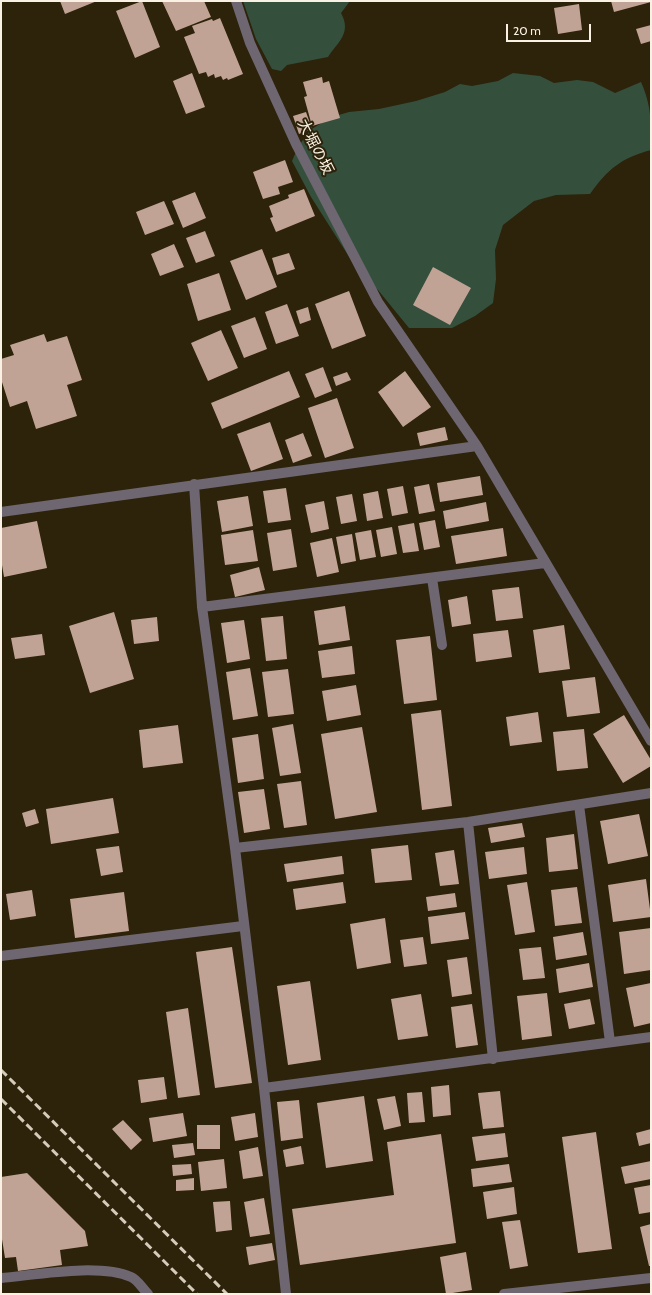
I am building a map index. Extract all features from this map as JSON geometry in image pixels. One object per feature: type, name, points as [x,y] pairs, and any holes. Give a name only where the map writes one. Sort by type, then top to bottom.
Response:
[{"type":"street","name":"大堀の坂","points":[[236,1],[250,43],[296,144],[378,302],[476,446],[651,741]]},
{"type":"street","points":[[1,512],[476,446]]},
{"type":"street","points":[[194,484],[202,607],[235,848],[243,926],[264,1088],[286,1294]]},
{"type":"street","points":[[202,607],[545,563]]},
{"type":"street","points":[[432,578],[442,645]]},
{"type":"street","points":[[235,848],[468,822],[651,793]]},
{"type":"street","points":[[579,805],[610,1042]]},
{"type":"street","points":[[468,822],[493,1059]]},
{"type":"street","points":[[1,956],[243,926]]},
{"type":"street","points":[[264,1088],[651,1037]]},
{"type":"street","points":[[1,1278],[82,1271],[108,1272],[132,1277],[148,1294]]},
{"type":"street","points":[[504,1294],[651,1278]]},
{"type":"green space","points":[[243,1],[350,1],[341,13],[345,26],[344,32],[328,57],[287,65],[281,71],[272,69],[256,39]]},
{"type":"green space","points":[[513,73],[540,76],[554,83],[577,80],[593,82],[615,93],[641,82],[649,107],[651,123],[651,150],[623,161],[609,171],[590,194],[556,195],[534,201],[503,225],[495,250],[496,279],[493,303],[475,316],[452,328],[409,328],[378,290],[360,274],[311,197],[292,161],[298,147],[310,130],[332,117],[349,112],[379,109],[416,101],[445,92],[460,84],[472,86],[498,81]]},
{"type":"building","points":[[60,1],[97,1],[65,14]]},
{"type":"building","points":[[142,1],[160,47],[135,58],[116,11]]},
{"type":"building","points":[[162,1],[204,1],[211,17],[176,31]]},
{"type":"building","points":[[611,1],[651,1],[651,2],[614,12]]},
{"type":"building","points":[[579,4],[582,30],[558,34],[554,8]]},
{"type":"building","points":[[220,18],[243,74],[228,80],[227,78],[223,80],[221,76],[215,78],[214,74],[208,77],[206,72],[199,74],[184,37],[195,33],[192,26],[212,19],[213,21]]},
{"type":"building","points":[[651,25],[651,41],[641,44],[636,29]]},
{"type":"building","points":[[192,73],[205,107],[186,114],[173,81]]},
{"type":"building","points":[[322,77],[323,83],[329,81],[340,118],[312,126],[304,97],[307,96],[303,82]]},
{"type":"building","points":[[306,112],[312,129],[299,134],[293,116]]},
{"type":"building","points":[[285,160],[293,182],[278,187],[280,194],[263,199],[253,172]]},
{"type":"building","points":[[304,189],[315,216],[276,232],[270,218],[273,217],[269,206],[289,198],[288,195]]},
{"type":"building","points":[[195,192],[206,218],[183,228],[172,201]]},
{"type":"building","points":[[164,201],[174,224],[145,235],[136,212]]},
{"type":"building","points":[[205,231],[215,256],[196,263],[186,238]]},
{"type":"building","points":[[174,244],[184,267],[160,276],[151,254]]},
{"type":"building","points":[[262,249],[277,287],[246,300],[230,261]]},
{"type":"building","points":[[289,253],[295,269],[277,275],[272,258]]},
{"type":"building","points":[[433,267],[471,288],[450,325],[413,305]]},
{"type":"building","points":[[219,273],[231,310],[198,321],[187,284]]},
{"type":"building","points":[[349,291],[366,336],[332,349],[315,304]]},
{"type":"building","points":[[287,304],[299,336],[276,344],[265,312]]},
{"type":"building","points":[[308,307],[311,320],[300,324],[296,311]]},
{"type":"building","points":[[255,317],[267,349],[244,358],[231,326]]},
{"type":"building","points":[[221,330],[238,368],[208,381],[191,343]]},
{"type":"building","points":[[44,334],[47,342],[67,336],[82,380],[67,385],[77,416],[36,429],[27,401],[10,407],[1,379],[1,359],[14,355],[10,345]]},
{"type":"building","points":[[323,367],[332,391],[315,398],[305,374]]},
{"type":"building","points":[[289,371],[300,397],[222,429],[211,403]]},
{"type":"building","points":[[405,371],[431,407],[403,427],[378,392]]},
{"type":"building","points":[[347,372],[351,380],[336,386],[333,377]]},
{"type":"building","points":[[337,398],[354,448],[325,458],[308,408]]},
{"type":"building","points":[[270,422],[283,459],[251,471],[237,434]]},
{"type":"building","points":[[445,427],[448,440],[420,446],[417,433]]},
{"type":"building","points":[[303,433],[312,456],[293,463],[285,440]]},
{"type":"building","points":[[480,476],[483,495],[440,502],[437,483]]},
{"type":"building","points":[[429,484],[435,511],[419,514],[414,487]]},
{"type":"building","points":[[403,486],[408,513],[392,516],[387,489]]},
{"type":"building","points":[[286,488],[291,520],[268,523],[263,491]]},
{"type":"building","points":[[378,491],[383,518],[367,521],[363,494]]},
{"type":"building","points":[[352,494],[357,521],[341,524],[336,497]]},
{"type":"building","points":[[248,496],[253,526],[222,532],[217,501]]},
{"type":"building","points":[[324,501],[329,529],[311,533],[305,505]]},
{"type":"building","points":[[486,502],[489,521],[446,529],[443,511]]},
{"type":"building","points":[[435,520],[440,547],[424,550],[419,523]]},
{"type":"building","points":[[37,521],[47,568],[4,577],[1,559],[1,528]]},
{"type":"building","points":[[414,523],[419,551],[403,553],[398,526]]},
{"type":"building","points":[[392,527],[397,554],[381,557],[376,530]]},
{"type":"building","points":[[503,528],[507,556],[456,564],[451,536]]},
{"type":"building","points":[[291,529],[297,567],[273,571],[267,533]]},
{"type":"building","points":[[253,530],[258,561],[225,565],[221,535]]},
{"type":"building","points":[[371,530],[376,557],[360,560],[355,533]]},
{"type":"building","points":[[352,534],[356,561],[341,564],[336,537]]},
{"type":"building","points":[[332,538],[339,572],[317,577],[310,543]]},
{"type":"building","points":[[259,567],[265,590],[235,597],[230,575]]},
{"type":"building","points":[[519,587],[523,618],[496,621],[492,590]]},
{"type":"building","points":[[467,596],[471,624],[452,627],[448,600]]},
{"type":"building","points":[[345,606],[350,640],[319,645],[314,611]]},
{"type":"building","points":[[114,612],[134,679],[90,693],[69,626]]},
{"type":"building","points":[[283,616],[287,659],[266,661],[261,618]]},
{"type":"building","points":[[157,617],[159,641],[134,644],[131,620]]},
{"type":"building","points":[[244,620],[250,659],[227,663],[221,623]]},
{"type":"building","points":[[564,625],[570,669],[539,673],[533,630]]},
{"type":"building","points":[[508,630],[512,657],[476,662],[473,634]]},
{"type":"building","points":[[42,634],[45,655],[15,659],[11,638]]},
{"type":"building","points":[[430,636],[437,700],[404,704],[396,640]]},
{"type":"building","points":[[352,646],[355,674],[322,678],[318,651]]},
{"type":"building","points":[[250,668],[258,716],[233,720],[226,672]]},
{"type":"building","points":[[288,669],[294,714],[268,717],[262,672]]},
{"type":"building","points":[[595,677],[600,713],[567,717],[562,681]]},
{"type":"building","points":[[356,685],[361,715],[327,721],[322,691]]},
{"type":"building","points":[[441,710],[452,806],[422,810],[411,714]]},
{"type":"building","points":[[538,712],[542,742],[510,746],[506,717]]},
{"type":"building","points":[[624,715],[651,760],[651,766],[623,783],[593,734]]},
{"type":"building","points":[[293,724],[301,773],[280,776],[272,728]]},
{"type":"building","points":[[178,725],[183,763],[143,768],[139,730]]},
{"type":"building","points":[[362,727],[377,812],[335,819],[321,734]]},
{"type":"building","points":[[584,729],[588,768],[557,771],[553,732]]},
{"type":"building","points":[[258,734],[264,779],[238,783],[232,738]]},
{"type":"building","points":[[301,781],[307,825],[284,828],[277,784]]},
{"type":"building","points":[[264,789],[270,829],[244,833],[238,792]]},
{"type":"building","points":[[113,798],[119,833],[51,844],[46,809]]},
{"type":"building","points":[[35,809],[39,823],[26,827],[22,813]]},
{"type":"building","points":[[639,814],[648,856],[608,864],[600,821]]},
{"type":"building","points":[[522,823],[525,837],[491,843],[488,828]]},
{"type":"building","points":[[574,834],[578,869],[549,872],[546,838]]},
{"type":"building","points":[[408,845],[412,880],[375,883],[371,849]]},
{"type":"building","points":[[119,846],[123,872],[101,876],[96,849]]},
{"type":"building","points":[[524,847],[527,874],[489,879],[485,852]]},
{"type":"building","points":[[454,850],[459,884],[440,886],[435,853]]},
{"type":"building","points":[[342,856],[344,874],[287,882],[284,864]]},
{"type":"building","points":[[646,879],[651,917],[613,922],[608,885]]},
{"type":"building","points":[[343,882],[346,903],[296,910],[293,889]]},
{"type":"building","points":[[527,882],[535,932],[515,935],[507,885]]},
{"type":"building","points":[[577,887],[582,923],[555,926],[551,890]]},
{"type":"building","points":[[32,890],[36,916],[10,920],[6,894]]},
{"type":"building","points":[[124,892],[129,931],[75,938],[70,899]]},
{"type":"building","points":[[455,893],[457,907],[428,911],[426,897]]},
{"type":"building","points":[[465,912],[469,939],[431,944],[428,917]]},
{"type":"building","points":[[385,918],[391,963],[357,969],[350,924]]},
{"type":"building","points":[[651,928],[651,970],[624,974],[619,932]]},
{"type":"building","points":[[583,932],[587,955],[556,960],[553,937]]},
{"type":"building","points":[[423,937],[427,964],[404,967],[400,940]]},
{"type":"building","points":[[232,947],[252,1083],[215,1088],[196,952]]},
{"type":"building","points":[[541,947],[545,978],[523,980],[519,949]]},
{"type":"building","points":[[467,957],[472,994],[452,997],[447,960]]},
{"type":"building","points":[[589,963],[593,987],[559,993],[556,969]]},
{"type":"building","points":[[310,981],[321,1060],[288,1065],[277,986]]},
{"type":"building","points":[[651,983],[651,1023],[634,1027],[626,988]]},
{"type":"building","points":[[547,993],[552,1036],[522,1040],[517,996]]},
{"type":"building","points":[[421,994],[428,1036],[398,1040],[391,999]]},
{"type":"building","points":[[590,999],[595,1024],[569,1029],[564,1004]]},
{"type":"building","points":[[472,1004],[478,1045],[456,1048],[451,1007]]},
{"type":"building","points":[[188,1008],[200,1095],[178,1098],[166,1012]]},
{"type":"building","points":[[164,1077],[167,1099],[141,1103],[138,1080]]},
{"type":"building","points":[[449,1085],[451,1115],[433,1117],[431,1087]]},
{"type":"building","points":[[500,1091],[504,1127],[483,1129],[478,1093]]},
{"type":"building","points":[[422,1092],[425,1122],[409,1123],[407,1093]]},
{"type":"building","points":[[364,1096],[373,1161],[326,1168],[317,1103]]},
{"type":"building","points":[[395,1096],[401,1126],[384,1130],[377,1099]]},
{"type":"building","points":[[299,1100],[303,1138],[281,1141],[277,1102]]},
{"type":"building","points":[[183,1113],[187,1136],[153,1142],[149,1118]]},
{"type":"building","points":[[255,1113],[258,1137],[235,1141],[231,1117]]},
{"type":"building","points":[[123,1120],[142,1140],[131,1150],[112,1129]]},
{"type":"building","points":[[197,1125],[220,1125],[220,1149],[197,1149]]},
{"type":"building","points":[[651,1129],[651,1143],[639,1146],[636,1133]]},
{"type":"building","points":[[596,1132],[612,1249],[578,1253],[562,1137]]},
{"type":"building","points":[[505,1133],[508,1157],[476,1161],[472,1137]]},
{"type":"building","points":[[441,1134],[456,1243],[300,1265],[292,1209],[394,1195],[387,1142]]},
{"type":"building","points":[[193,1143],[195,1155],[174,1158],[172,1145]]},
{"type":"building","points":[[301,1146],[304,1164],[286,1167],[283,1150]]},
{"type":"building","points":[[258,1147],[263,1176],[243,1179],[239,1151]]},
{"type":"building","points":[[224,1159],[227,1188],[201,1191],[198,1162]]},
{"type":"building","points":[[651,1161],[651,1179],[625,1184],[621,1167]]},
{"type":"building","points":[[191,1164],[192,1174],[173,1176],[172,1165]]},
{"type":"building","points":[[509,1164],[512,1182],[473,1187],[471,1169]]},
{"type":"building","points":[[27,1173],[85,1231],[88,1246],[60,1250],[62,1265],[18,1271],[16,1257],[5,1258],[1,1233],[1,1177]]},
{"type":"building","points":[[194,1178],[194,1190],[176,1191],[176,1180]]},
{"type":"building","points":[[651,1185],[651,1212],[639,1214],[634,1188]]},
{"type":"building","points":[[514,1187],[517,1214],[487,1219],[483,1192]]},
{"type":"building","points":[[264,1198],[270,1234],[250,1237],[244,1202]]},
{"type":"building","points":[[230,1201],[232,1230],[216,1232],[213,1202]]},
{"type":"building","points":[[520,1220],[528,1266],[510,1269],[502,1222]]},
{"type":"building","points":[[651,1224],[651,1266],[649,1266],[640,1227]]},
{"type":"building","points":[[272,1243],[275,1260],[249,1265],[246,1247]]},
{"type":"building","points":[[466,1252],[472,1290],[446,1294],[440,1257]]},
{"type":"railway","points":[[1,1070],[227,1294]]},
{"type":"railway","points":[[1,1099],[197,1294]]}]
